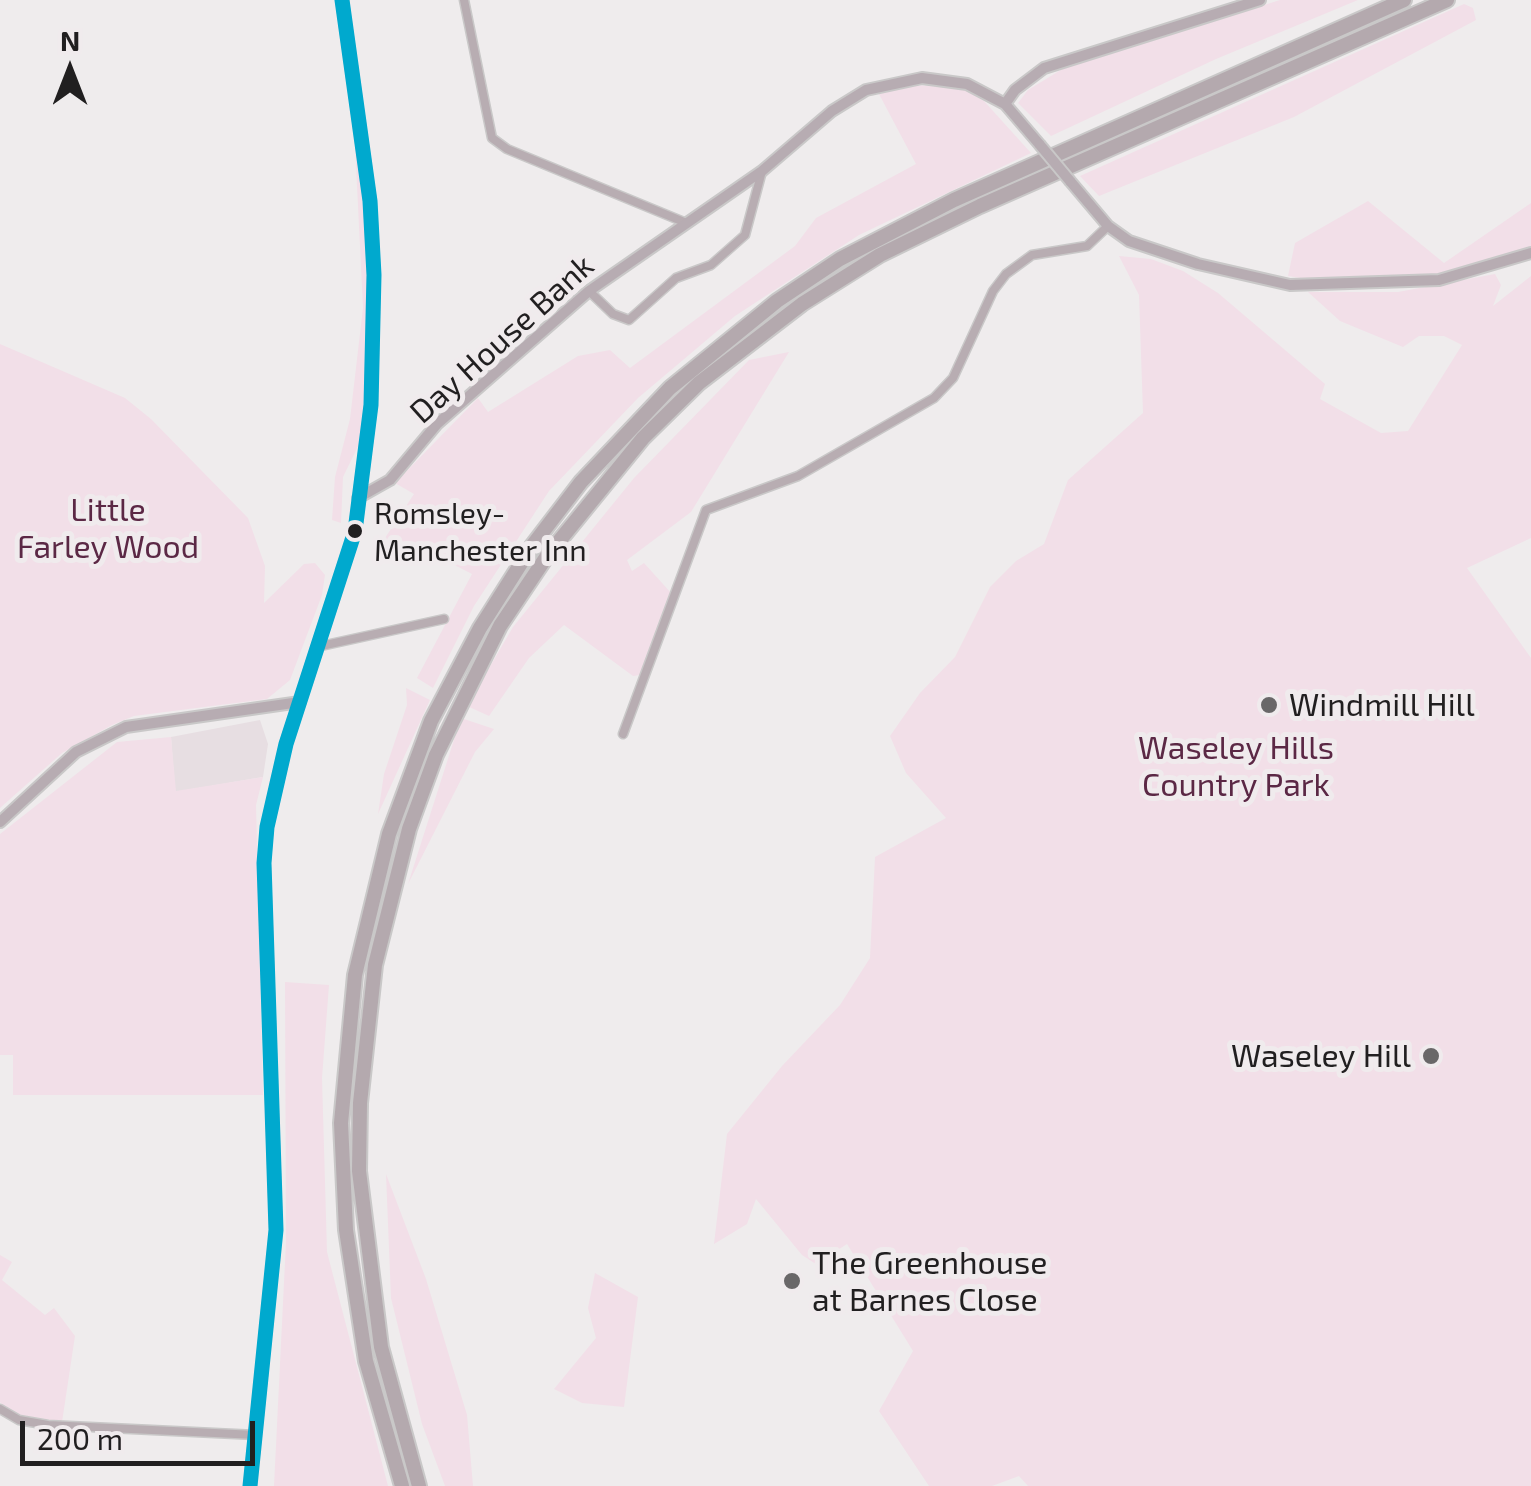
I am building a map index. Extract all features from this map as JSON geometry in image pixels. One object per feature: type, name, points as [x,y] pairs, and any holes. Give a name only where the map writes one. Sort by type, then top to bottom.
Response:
[{"type":"highway","points":[[402,1486],[366,1361],[345,1217],[341,1123],[355,975],[389,834],[430,722],[480,628],[532,546],[581,482],[670,388],[776,301],[840,259],[954,200],[1404,0]]},
{"type":"highway","points":[[419,1486],[381,1347],[359,1171],[360,1103],[375,965],[404,847],[436,755],[492,642],[547,556],[643,438],[699,384],[802,304],[880,255],[980,206],[1448,0]]},
{"type":"street","points":[[250,1486],[276,1230],[264,863],[274,788],[355,532],[371,405],[374,275],[360,112],[342,0]]},
{"type":"street","points":[[464,0],[492,138],[523,156],[684,222]]},
{"type":"street","points":[[1260,0],[1044,68],[1015,90],[1005,104],[1108,226],[1151,251],[1290,285],[1377,286],[1439,280],[1531,253]]},
{"type":"street","name":"Day House Bank","points":[[358,498],[390,480],[437,424],[588,291],[762,171],[832,111],[866,90],[896,80],[933,78],[967,84],[1005,104]]},
{"type":"street","points":[[588,291],[613,314],[629,320],[676,278],[711,266],[745,235],[762,171]]},
{"type":"street","points":[[623,734],[706,510],[798,476],[827,455],[934,398],[953,378],[993,291],[1006,274],[1032,255],[1087,246],[1108,226]]},
{"type":"street","points":[[321,646],[444,619]]},
{"type":"street","points":[[0,822],[76,752],[126,727],[300,702]]},
{"type":"street","points":[[0,1409],[19,1420],[48,1424],[256,1435]]},
{"type":"shaded area","points":[[260,720],[268,744],[263,777],[175,792],[171,737]]},
{"type":"green space","points":[[1280,0],[1358,0],[1216,59],[1051,136],[1018,103],[1028,90],[1064,68]]},
{"type":"green space","points":[[1464,4],[1473,8],[1476,20],[1294,117],[1099,196],[1080,176]]},
{"type":"green space","points":[[912,85],[964,88],[984,101],[1031,153],[859,235],[735,316],[638,398],[549,491],[474,606],[433,688],[417,678],[472,574],[429,552],[421,560],[393,544],[381,544],[414,494],[395,483],[478,398],[488,412],[578,356],[610,350],[630,368],[795,246],[816,218],[916,164],[879,94]]},
{"type":"green space","points":[[357,123],[370,275],[368,368],[363,436],[343,477],[341,523],[332,520],[335,477],[350,419],[363,308],[354,124]]},
{"type":"green space","points":[[1368,201],[1444,263],[1531,203],[1531,247],[1446,275],[1325,282],[1288,276],[1295,243]]},
{"type":"green space","name":"Waseley Hills Country Park","points":[[1119,256],[1151,259],[1183,271],[1218,293],[1325,384],[1320,399],[1381,433],[1408,431],[1462,345],[1444,336],[1419,336],[1403,347],[1340,321],[1308,292],[1398,292],[1495,274],[1501,285],[1493,306],[1531,276],[1531,538],[1467,568],[1531,658],[1531,1486],[1028,1486],[1019,1476],[992,1486],[929,1486],[879,1411],[913,1351],[847,1244],[830,1255],[831,1274],[802,1255],[756,1199],[747,1224],[714,1244],[727,1134],[782,1066],[840,1005],[870,958],[875,857],[946,818],[906,773],[890,736],[920,693],[955,657],[990,587],[1016,561],[1044,544],[1068,480],[1143,413],[1139,295]]},
{"type":"green space","name":"Little Farley Wood","points":[[0,344],[125,398],[151,419],[248,518],[265,566],[264,603],[304,564],[315,563],[325,575],[322,595],[290,680],[267,699],[134,716],[62,753],[0,808]]},
{"type":"green space","points":[[789,352],[691,512],[627,560],[632,571],[644,563],[672,594],[640,675],[633,676],[564,625],[529,658],[489,716],[467,706],[513,627],[634,478],[749,360]]},
{"type":"green space","points":[[406,688],[430,700],[378,814],[384,774],[407,705]]},
{"type":"green space","points":[[461,718],[494,729],[475,752],[408,884]]},
{"type":"green space","points":[[171,737],[176,791],[263,777],[256,805],[263,1095],[13,1095],[13,1055],[0,1055],[0,834],[117,742]]},
{"type":"green space","points":[[285,982],[329,985],[322,1078],[327,1252],[388,1486],[274,1486],[286,1242]]},
{"type":"green space","points":[[386,1174],[426,1279],[467,1415],[473,1486],[445,1486],[422,1424],[391,1298]]},
{"type":"green space","points":[[0,1255],[12,1262],[2,1280],[45,1315],[54,1308],[75,1336],[62,1422],[9,1413],[0,1402]]},
{"type":"green space","points":[[595,1273],[638,1297],[624,1407],[582,1403],[554,1389],[596,1338],[588,1308]]},
{"type":"transit line","points":[[250,1486],[276,1230],[264,863],[267,827],[286,744],[355,531],[371,405],[374,275],[370,201],[342,0]]},
{"type":"place","name":"Romsley- Manchester Inn","points":[[355,531]]},
{"type":"place","name":"Windmill Hill","points":[[1269,705]]},
{"type":"place","name":"Waseley Hill","points":[[1431,1056]]},
{"type":"place","name":"The Greenhouse at Barnes Close","points":[[792,1281]]}]
